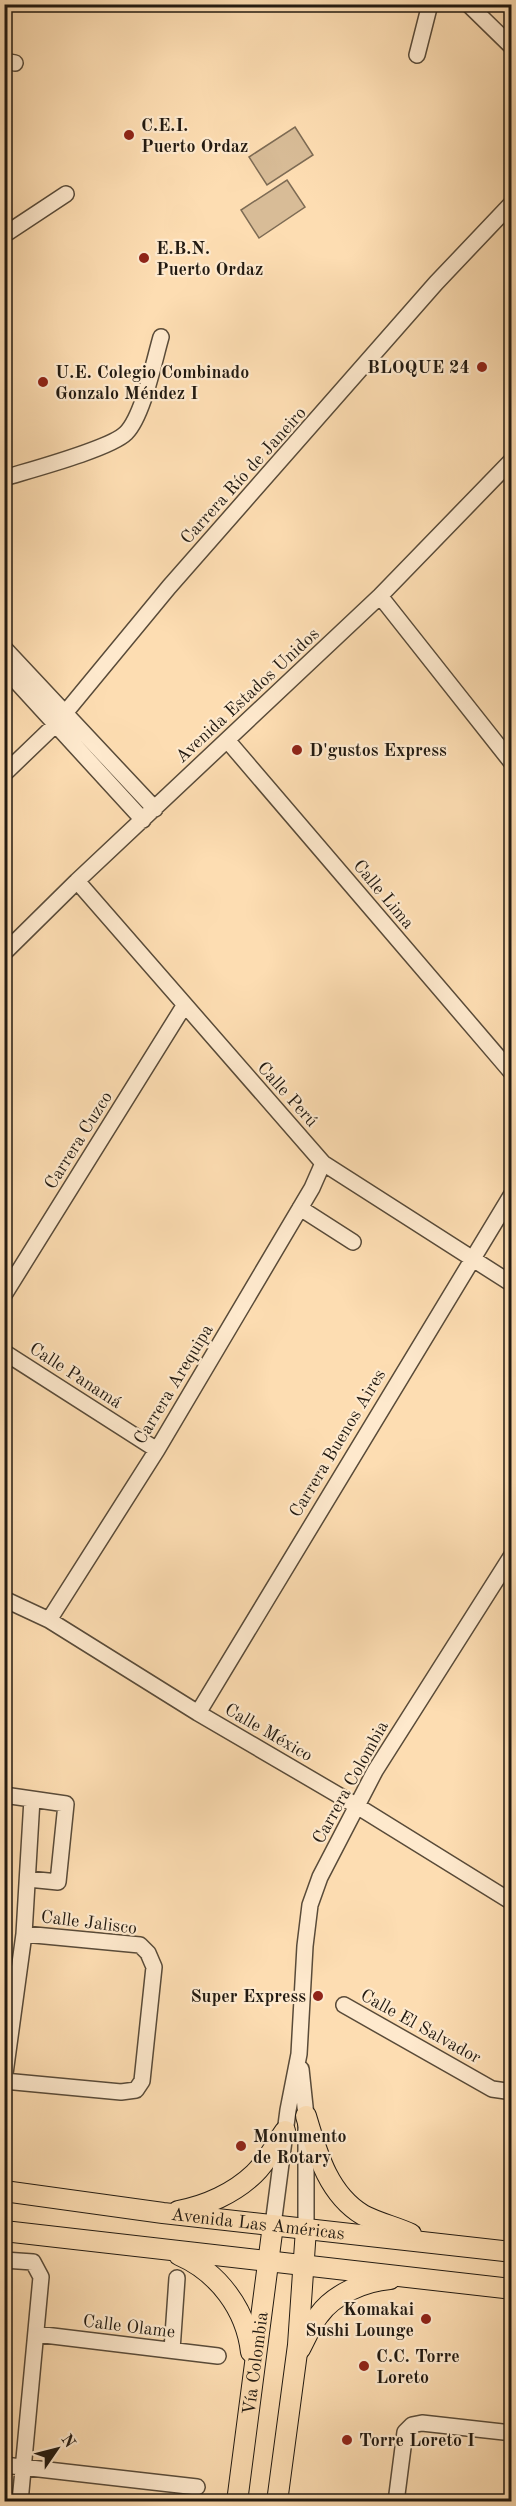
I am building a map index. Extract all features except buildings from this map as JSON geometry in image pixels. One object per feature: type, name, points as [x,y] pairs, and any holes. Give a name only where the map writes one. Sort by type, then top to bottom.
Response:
[{"type":"main road","points":[[306,2116],[318,2156],[329,2180],[349,2203],[363,2214],[433,2243]]},
{"type":"main road","points":[[163,2213],[192,2208],[219,2198],[238,2187],[255,2173],[285,2131]]},
{"type":"main road","name":"Avenida Las Américas","points":[[4,2191],[163,2213],[512,2252]]},
{"type":"main road","name":"Vía Colombia","points":[[237,2502],[273,2225]]},
{"type":"main road","points":[[277,2502],[296,2356],[306,2229]]},
{"type":"main road","name":"Avenida Las Américas","points":[[4,2232],[512,2289]]},
{"type":"main road","points":[[166,2249],[190,2260],[218,2281],[244,2321],[253,2372]]},
{"type":"main road","points":[[296,2356],[319,2314],[344,2294],[372,2282],[416,2277]]},
{"type":"street","points":[[417,55],[430,4]]},
{"type":"street","points":[[468,4],[512,47]]},
{"type":"street","points":[[4,235],[66,194]]},
{"type":"street","name":"Carrera Río de Janeiro","points":[[4,774],[61,718],[169,587],[436,284],[512,202]]},
{"type":"street","points":[[4,478],[109,444],[126,433],[138,416],[161,337]]},
{"type":"street","name":"Avenida Estados Unidos","points":[[4,953],[77,881],[380,596],[512,460]]},
{"type":"street","points":[[380,596],[512,763]]},
{"type":"street","points":[[4,648],[143,820]]},
{"type":"street","points":[[4,668],[61,718],[155,809]]},
{"type":"street","name":"Calle Lima","points":[[227,740],[512,1073]]},
{"type":"street","name":"Calle Perú","points":[[77,881],[323,1163],[512,1284]]},
{"type":"street","name":"Carrera Cuzco","points":[[4,1295],[184,1006]]},
{"type":"street","name":"Carrera Arequipa","points":[[49,1620],[157,1450],[300,1208],[323,1163]]},
{"type":"street","name":"Carrera Buenos Aires","points":[[198,1713],[471,1258],[512,1194]]},
{"type":"street","points":[[300,1208],[353,1242]]},
{"type":"street","name":"Calle Panamá","points":[[4,1352],[157,1450]]},
{"type":"street","name":"Carrera Colombia","points":[[273,2225],[285,2131],[299,2054],[305,1946],[310,1905],[320,1877],[375,1771],[512,1555]]},
{"type":"street","name":"Calle México","points":[[4,1599],[49,1620],[198,1713],[357,1806],[512,1902]]},
{"type":"street","points":[[4,1795],[66,1804],[58,1882],[28,1879]]},
{"type":"street","points":[[4,2081],[24,1934],[32,1799]]},
{"type":"street","name":"Calle Jalisco","points":[[4,2081],[122,2092],[136,2090],[142,2081],[154,1967],[148,1953],[140,1945],[24,1934]]},
{"type":"street","name":"Calle El Salvador","points":[[344,2005],[492,2089],[506,2091],[512,2088]]},
{"type":"street","name":"Carrera Colombia","points":[[299,2054],[306,2116],[306,2229]]},
{"type":"street","points":[[4,2260],[33,2262],[41,2277],[20,2502]]},
{"type":"street","points":[[172,2350],[177,2278]]},
{"type":"street","name":"Calle Olame","points":[[36,2334],[218,2356]]},
{"type":"street","points":[[396,2502],[405,2432],[412,2425],[422,2423],[512,2433]]},
{"type":"street","points":[[4,2465],[197,2487]]},
{"type":"shaded area","points":[[295,127],[313,155],[267,185],[249,157]]},
{"type":"shaded area","points":[[287,180],[305,207],[259,238],[241,210]]},
{"type":"place","name":"C.E.I. Puerto Ordaz","points":[[129,135]]},
{"type":"place","name":"E.B.N. Puerto Ordaz","points":[[144,258]]},
{"type":"place","name":"BLOQUE 24","points":[[482,367]]},
{"type":"place","name":"U.E. Colegio Combinado Gonzalo Méndez I","points":[[43,382]]},
{"type":"place","name":"D'gustos Express","points":[[297,750]]},
{"type":"place","name":"Super Express","points":[[318,1996]]},
{"type":"place","name":"Monumento de Rotary","points":[[241,2146]]},
{"type":"place","name":"Komakai Sushi Lounge","points":[[426,2319]]},
{"type":"place","name":"C.C. Torre Loreto","points":[[364,2366]]},
{"type":"place","name":"Torre Loreto I","points":[[347,2440]]}]
